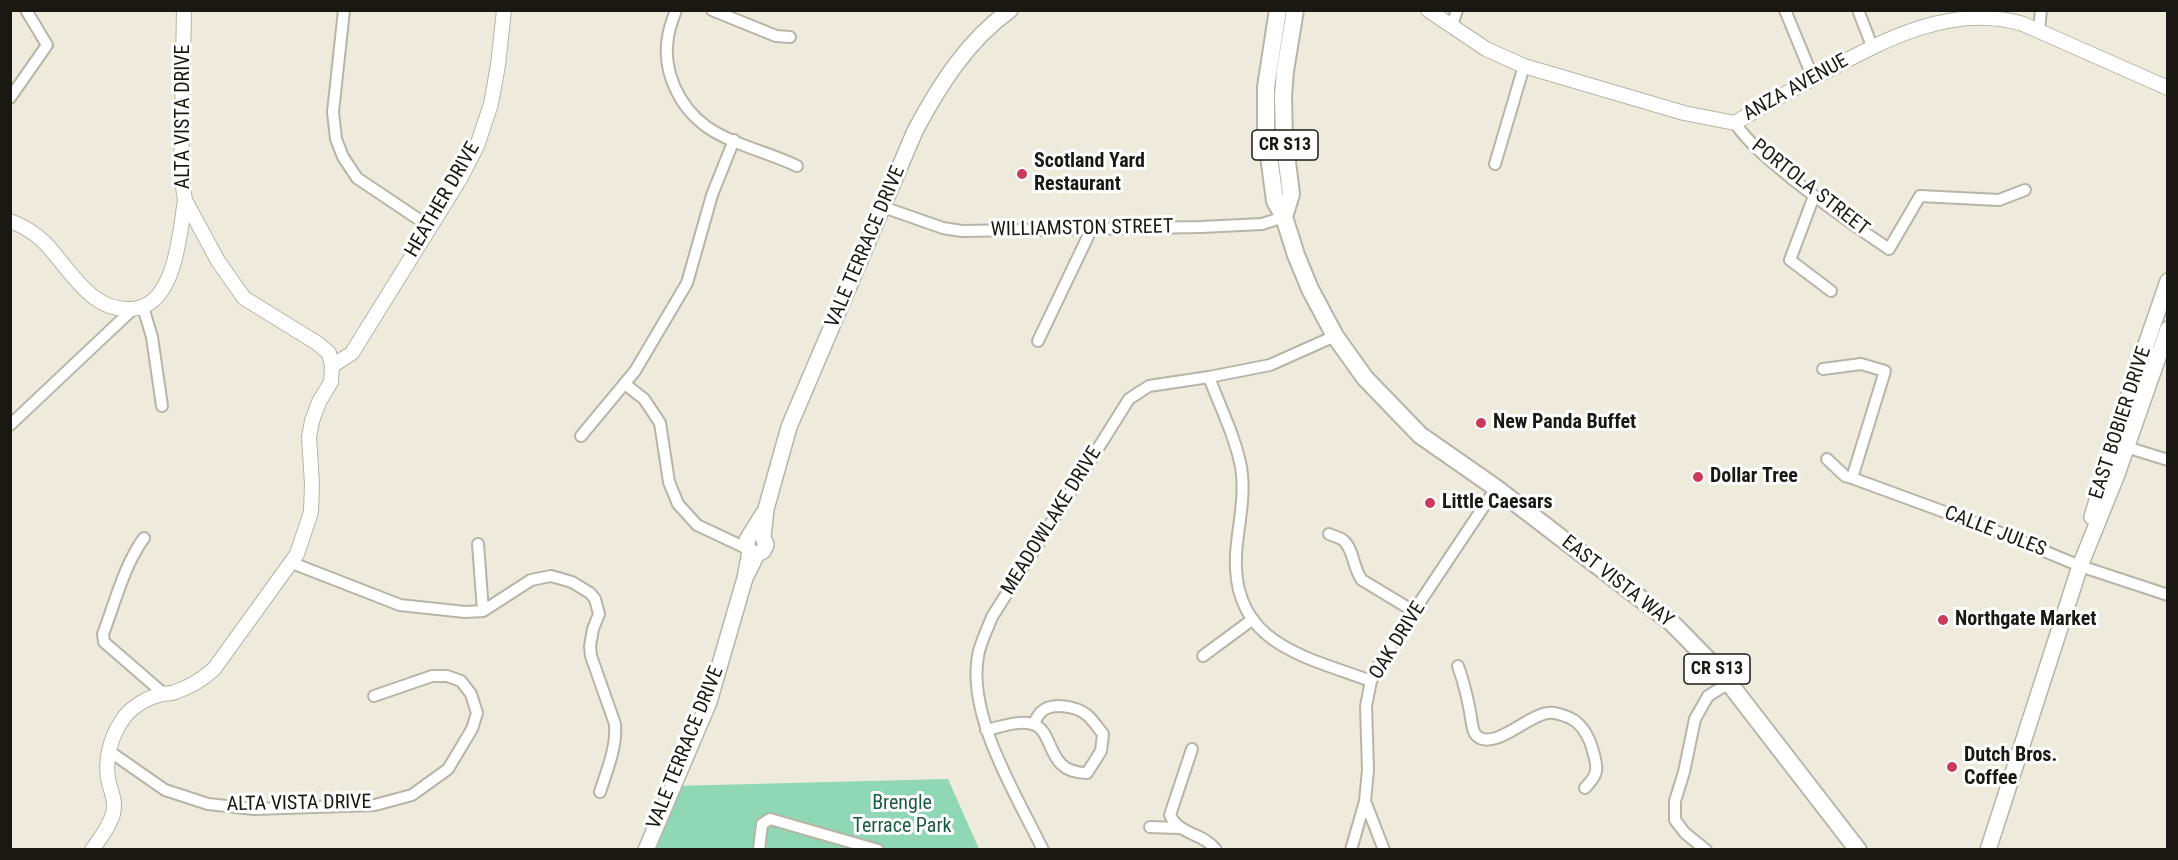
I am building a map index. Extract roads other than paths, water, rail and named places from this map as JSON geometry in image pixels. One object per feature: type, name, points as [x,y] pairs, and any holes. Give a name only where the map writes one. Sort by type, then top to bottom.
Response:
[{"type":"main road","name":"VALE TERRACE DRIVE","points":[[646,849],[709,702],[753,544],[766,509],[789,428],[915,131],[934,95],[950,72],[984,33],[1010,10]]},
{"type":"main road","name":"EAST VISTA WAY","points":[[1278,10],[1266,87],[1266,133],[1275,201],[1284,217],[1306,280],[1335,336],[1365,378],[1420,435],[1496,488],[1671,622],[1729,683],[1858,849]]},
{"type":"main road","name":"CR S13","points":[[1284,217],[1291,194],[1284,138],[1283,96],[1295,10]]},
{"type":"main road","name":"EAST BOBIER DRIVE","points":[[2080,566],[2098,493],[2168,281]]},
{"type":"main road","name":"EAST BOBIER DRIVE","points":[[1988,849],[2080,566],[2116,477],[2168,329]]},
{"type":"street","points":[[10,98],[47,45],[26,10]]},
{"type":"street","name":"ALTA VISTA DRIVE","points":[[184,10],[181,174],[185,200],[218,261],[244,298],[317,343],[329,353],[332,366]]},
{"type":"street","points":[[344,10],[333,112],[336,139],[343,157],[357,178],[430,226]]},
{"type":"street","name":"HEATHER DRIVE","points":[[332,366],[352,353],[460,179],[477,146],[491,104],[504,10]]},
{"type":"street","points":[[676,10],[668,36],[666,53],[670,76],[688,111],[707,127],[797,166]]},
{"type":"street","points":[[712,10],[776,36],[789,37]]},
{"type":"street","name":"ANZA AVENUE","points":[[1428,10],[1486,49],[1524,66],[1684,113],[1736,123],[1813,78],[1895,35],[1956,20],[2003,19],[2039,30],[2168,88]]},
{"type":"street","points":[[1452,25],[1457,10]]},
{"type":"street","points":[[1785,10],[1813,78]]},
{"type":"street","points":[[1858,10],[1872,46]]},
{"type":"street","points":[[2039,30],[2041,10]]},
{"type":"street","points":[[1495,164],[1524,66]]},
{"type":"street","name":"PORTOLA STREET","points":[[1736,123],[1745,137],[1814,196],[1889,249],[1920,196],[1999,200],[2025,190]]},
{"type":"street","points":[[581,436],[635,371],[687,283],[712,195],[734,140]]},
{"type":"street","points":[[1814,196],[1790,260],[1832,291]]},
{"type":"street","points":[[10,425],[138,308],[158,296],[170,273],[185,200]]},
{"type":"street","name":"WILLIAMSTON STREET","points":[[883,207],[944,228],[962,231],[1262,224],[1284,217]]},
{"type":"street","points":[[10,221],[26,228],[43,242],[98,301],[115,308],[138,308]]},
{"type":"street","points":[[1038,341],[1092,228]]},
{"type":"street","points":[[138,308],[152,337],[162,406]]},
{"type":"street","name":"MEADOWLAKE DRIVE","points":[[1043,849],[986,730],[977,698],[978,657],[992,617],[1129,399],[1149,386],[1209,378],[1270,365],[1335,336]]},
{"type":"street","points":[[1823,369],[1861,364],[1885,371],[1852,478]]},
{"type":"street","points":[[92,849],[108,827],[114,812],[114,797],[109,782],[107,762],[120,722],[145,701],[174,693],[203,679],[214,669],[297,554],[311,512],[309,437],[312,420],[331,382],[332,366]]},
{"type":"street","points":[[1209,378],[1232,437],[1241,468],[1243,501],[1236,555],[1238,586],[1245,606],[1268,638],[1287,650],[1371,681]]},
{"type":"street","points":[[625,384],[644,399],[660,423],[669,482],[678,504],[698,525],[753,544]]},
{"type":"street","points":[[2126,447],[2168,460]]},
{"type":"street","name":"CALLE JULES","points":[[1827,459],[1845,476],[1991,529],[2080,566],[2168,595]]},
{"type":"street","name":"OAK DRIVE","points":[[1351,849],[1365,801],[1368,770],[1366,706],[1371,681],[1382,659],[1496,488]]},
{"type":"street","points":[[1329,534],[1342,539],[1347,546],[1357,574],[1362,580],[1415,612]]},
{"type":"street","points":[[144,538],[136,548],[103,634],[104,642],[164,694]]},
{"type":"street","points":[[478,544],[483,611]]},
{"type":"street","points":[[292,563],[400,605],[465,612],[483,611],[531,580],[551,576],[572,582],[590,593],[595,599],[599,614],[590,646],[591,657],[615,724],[616,733],[614,748],[600,792]]},
{"type":"street","points":[[1203,656],[1253,619]]},
{"type":"street","points":[[1458,666],[1467,692],[1473,731],[1478,737],[1488,740],[1503,735],[1538,715],[1550,712],[1577,721],[1584,729],[1597,767],[1594,777],[1585,788]]},
{"type":"street","name":"ALTA VISTA DRIVE","points":[[109,751],[165,790],[208,804],[254,809],[375,805],[412,795],[448,769],[472,729],[477,713],[471,694],[460,681],[447,676],[432,676],[374,696]]},
{"type":"street","points":[[1706,849],[1685,833],[1675,820],[1675,801],[1684,772],[1695,719],[1708,696],[1729,683]]},
{"type":"street","points":[[986,730],[1019,723],[1033,724],[1041,728],[1058,764],[1079,773],[1087,773],[1101,751],[1103,734],[1087,714],[1075,708],[1063,706],[1048,708],[1040,713],[1033,724]]},
{"type":"street","points":[[1192,749],[1170,815],[1179,828],[1214,846]]},
{"type":"street","points":[[1365,801],[1384,849]]},
{"type":"street","points":[[759,849],[762,824],[770,819],[878,849]]},
{"type":"street","points":[[1150,827],[1179,828]]},
{"type":"place","name":"Scotland Yard Restaurant","points":[[1022,174]]},
{"type":"place","name":"New Panda Buffet","points":[[1481,423]]},
{"type":"place","name":"Dollar Tree","points":[[1698,477]]},
{"type":"place","name":"Little Caesars","points":[[1430,503]]},
{"type":"place","name":"Northgate Market","points":[[1943,620]]},
{"type":"place","name":"Dutch Bros. Coffee","points":[[1952,767]]},
{"type":"park label","name":"Brengle Terrace Park","points":[[902,816]]}]
